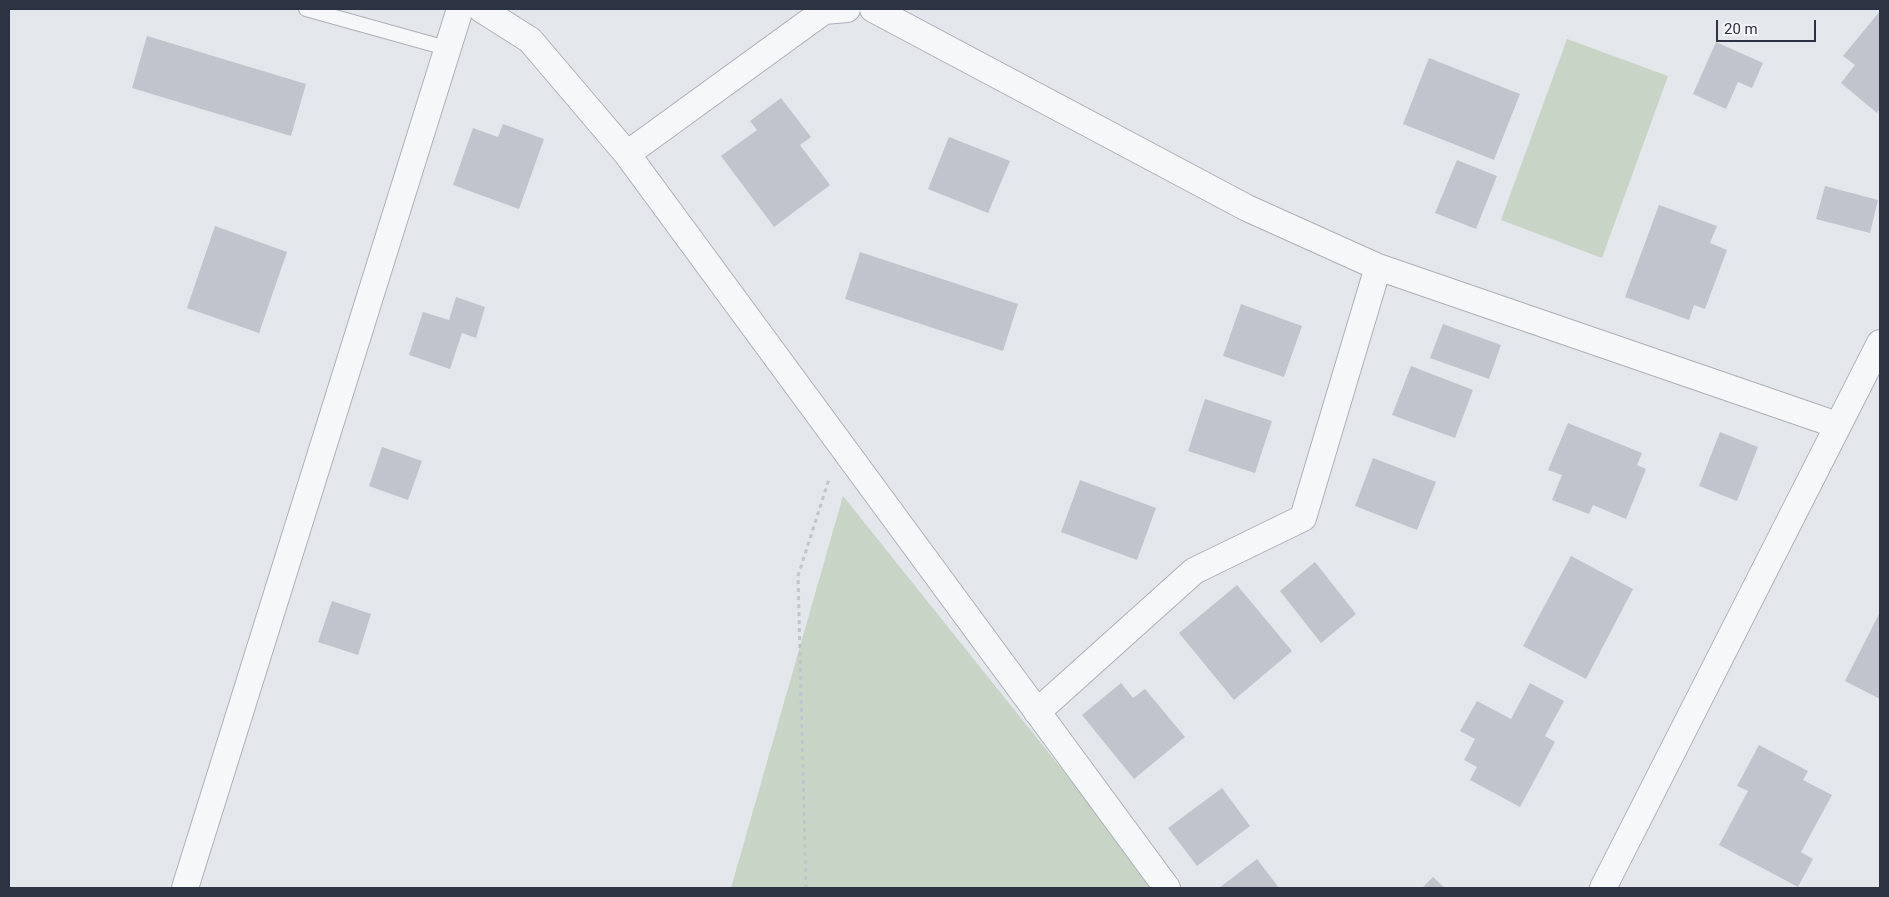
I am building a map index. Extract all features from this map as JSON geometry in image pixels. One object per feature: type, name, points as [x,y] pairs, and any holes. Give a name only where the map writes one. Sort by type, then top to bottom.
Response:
[{"type":"street","points":[[185,888],[446,48],[460,9]]},
{"type":"street","points":[[481,9],[530,40],[627,154],[1167,888]]},
{"type":"street","points":[[627,154],[824,11],[847,9]]},
{"type":"street","points":[[873,9],[1247,208],[1378,267],[1837,425]]},
{"type":"street","points":[[1037,712],[1194,571],[1303,518],[1378,267]]},
{"type":"street","points":[[1603,888],[1880,343]]},
{"type":"lane","points":[[306,9],[446,48]]},
{"type":"path","points":[[806,888],[798,576],[840,446]]},
{"type":"green space","points":[[1567,39],[1668,76],[1602,258],[1501,220]]},
{"type":"green space","points":[[843,496],[1157,888],[731,888]]},
{"type":"building","points":[[1880,11],[1880,108],[1877,113],[1841,83],[1855,65],[1843,56]]},
{"type":"building","points":[[147,36],[306,84],[291,136],[132,88]]},
{"type":"building","points":[[1716,42],[1763,63],[1752,88],[1738,82],[1726,109],[1693,94]]},
{"type":"building","points":[[1429,58],[1520,94],[1494,160],[1403,124]]},
{"type":"building","points":[[781,98],[811,137],[800,145],[830,185],[774,227],[721,156],[757,130],[750,121]]},
{"type":"building","points":[[503,124],[544,139],[519,209],[453,185],[473,128],[498,137]]},
{"type":"building","points":[[949,137],[1010,161],[988,213],[928,189]]},
{"type":"building","points":[[1457,160],[1497,176],[1476,229],[1435,213]]},
{"type":"building","points":[[1825,186],[1878,200],[1870,233],[1816,219]]},
{"type":"building","points":[[1659,205],[1717,226],[1710,243],[1727,250],[1705,309],[1694,305],[1689,320],[1625,297]]},
{"type":"building","points":[[215,226],[287,252],[259,333],[187,308]]},
{"type":"building","points":[[860,252],[1018,304],[1003,351],[845,299]]},
{"type":"building","points":[[456,297],[485,307],[476,338],[462,333],[450,369],[409,355],[423,312],[449,320]]},
{"type":"building","points":[[1241,304],[1302,326],[1284,377],[1223,356]]},
{"type":"building","points":[[1443,324],[1501,345],[1489,379],[1430,358]]},
{"type":"building","points":[[1411,366],[1473,390],[1455,438],[1392,415]]},
{"type":"building","points":[[1205,399],[1272,421],[1255,473],[1188,451]]},
{"type":"building","points":[[1568,423],[1642,453],[1637,465],[1646,469],[1626,519],[1593,505],[1589,514],[1552,500],[1562,475],[1548,470]]},
{"type":"building","points":[[1720,432],[1758,447],[1737,501],[1699,486]]},
{"type":"building","points":[[382,447],[422,461],[408,500],[369,486]]},
{"type":"building","points":[[1373,458],[1436,482],[1417,530],[1355,506]]},
{"type":"building","points":[[1080,480],[1156,508],[1137,560],[1061,532]]},
{"type":"building","points":[[1571,556],[1633,589],[1586,679],[1523,646]]},
{"type":"building","points":[[1315,562],[1356,614],[1321,643],[1280,591]]},
{"type":"building","points":[[1237,585],[1292,651],[1234,700],[1179,633]]},
{"type":"building","points":[[332,601],[371,614],[358,655],[318,642]]},
{"type":"building","points":[[1880,612],[1880,699],[1845,681]]},
{"type":"building","points":[[1121,683],[1133,698],[1145,689],[1185,737],[1134,779],[1082,715]]},
{"type":"building","points":[[1530,683],[1564,701],[1545,736],[1555,742],[1520,807],[1470,780],[1477,767],[1464,760],[1475,739],[1460,731],[1477,701],[1511,719]]},
{"type":"building","points":[[1759,745],[1808,771],[1803,780],[1832,795],[1801,852],[1813,859],[1798,887],[1719,845],[1748,791],[1737,786]]},
{"type":"building","points":[[1222,788],[1250,826],[1197,866],[1168,828]]},
{"type":"building","points":[[1257,859],[1279,888],[1219,888]]},
{"type":"building","points":[[1433,877],[1445,888],[1422,888]]}]
